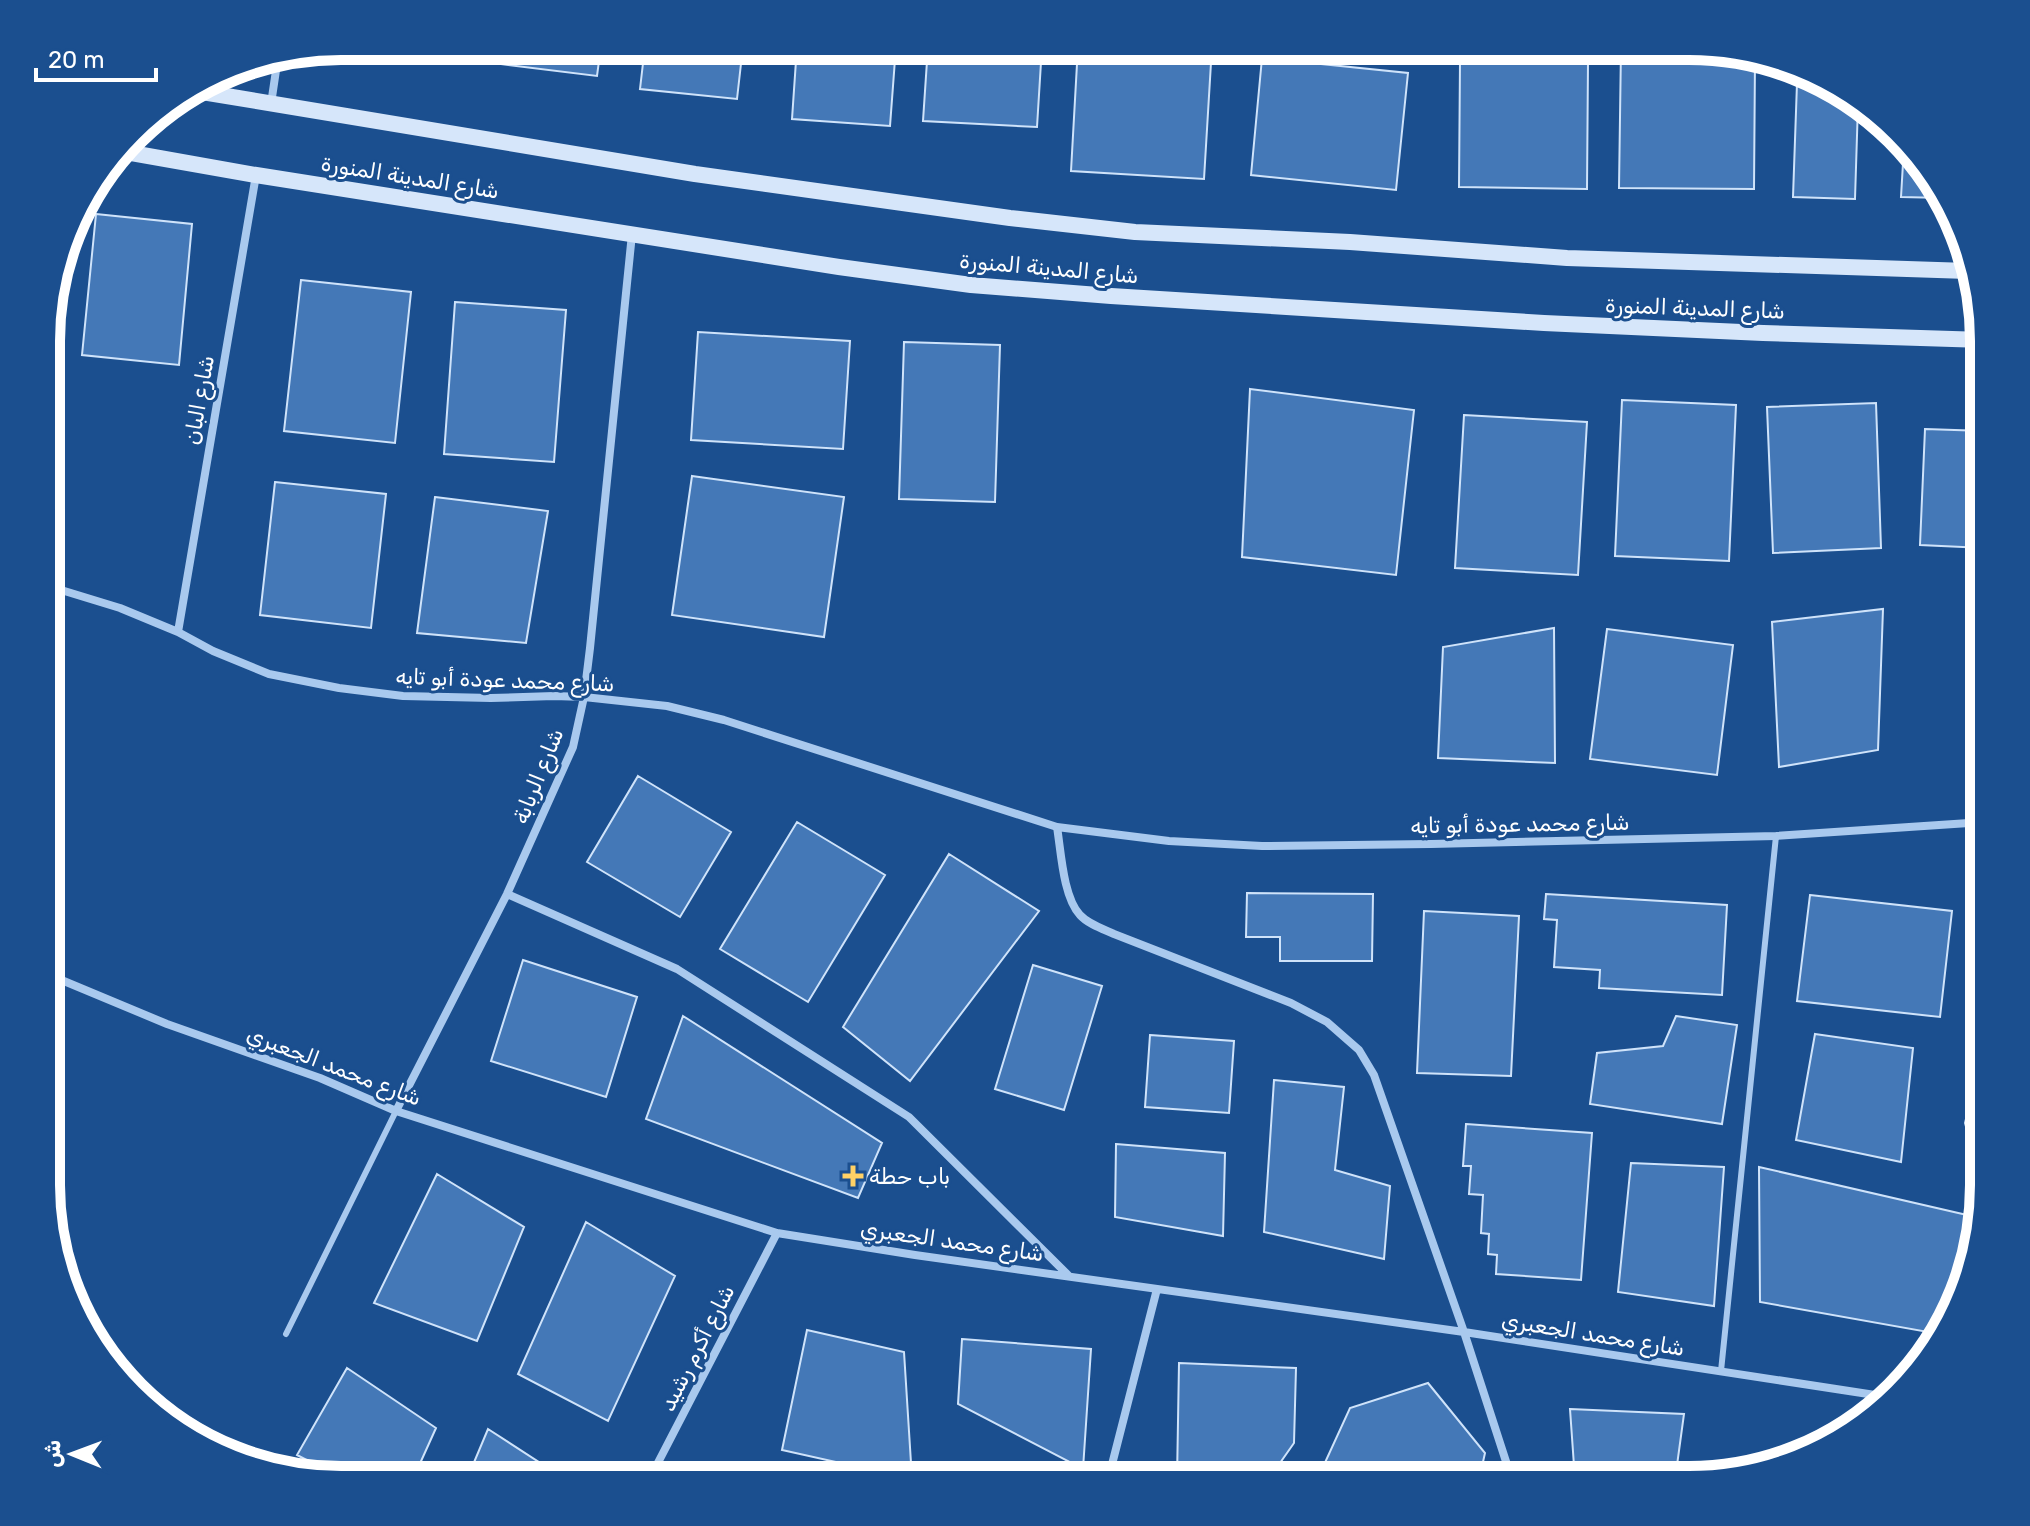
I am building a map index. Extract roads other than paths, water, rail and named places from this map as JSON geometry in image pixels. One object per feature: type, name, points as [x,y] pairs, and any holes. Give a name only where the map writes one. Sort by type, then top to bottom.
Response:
[{"type":"main road","name":"شارع المدينة المنورة","points":[[209,93],[695,174],[1010,218],[1135,232],[1350,242],[1567,258],[1961,271]]},
{"type":"main road","name":"شارع المدينة المنورة","points":[[132,153],[839,267],[971,285],[1558,324],[1970,339]]},
{"type":"street","points":[[271,105],[276,68]]},
{"type":"street","name":"شارع البان","points":[[178,632],[256,175]]},
{"type":"street","name":"شارع الربابة","points":[[396,1111],[507,894],[573,747],[590,648],[632,234]]},
{"type":"street","name":"شارع محمد عودة أبو تايه","points":[[60,590],[120,608],[269,674],[339,688],[403,696],[584,697],[667,706],[724,720],[1057,827],[1169,841],[1262,846],[1776,836],[1969,823]]},
{"type":"street","points":[[1057,827],[1070,898],[1079,914],[1114,934],[1291,1003],[1327,1022],[1359,1050],[1374,1075],[1507,1466]]},
{"type":"street","points":[[507,894],[677,969],[909,1117],[1069,1276]]},
{"type":"street","name":"شارع محمد الجعبري","points":[[61,980],[167,1024],[320,1078],[396,1111],[777,1233],[1875,1395]]},
{"type":"street","name":"شارع أكرم رشيد","points":[[657,1465],[777,1233]]},
{"type":"street","points":[[1112,1466],[1157,1289]]},
{"type":"lane","points":[[1721,1371],[1776,836]]},
{"type":"lane","points":[[286,1334],[396,1111]]},
{"type":"place","name":"باب حطة","points":[[853,1176]]}]
